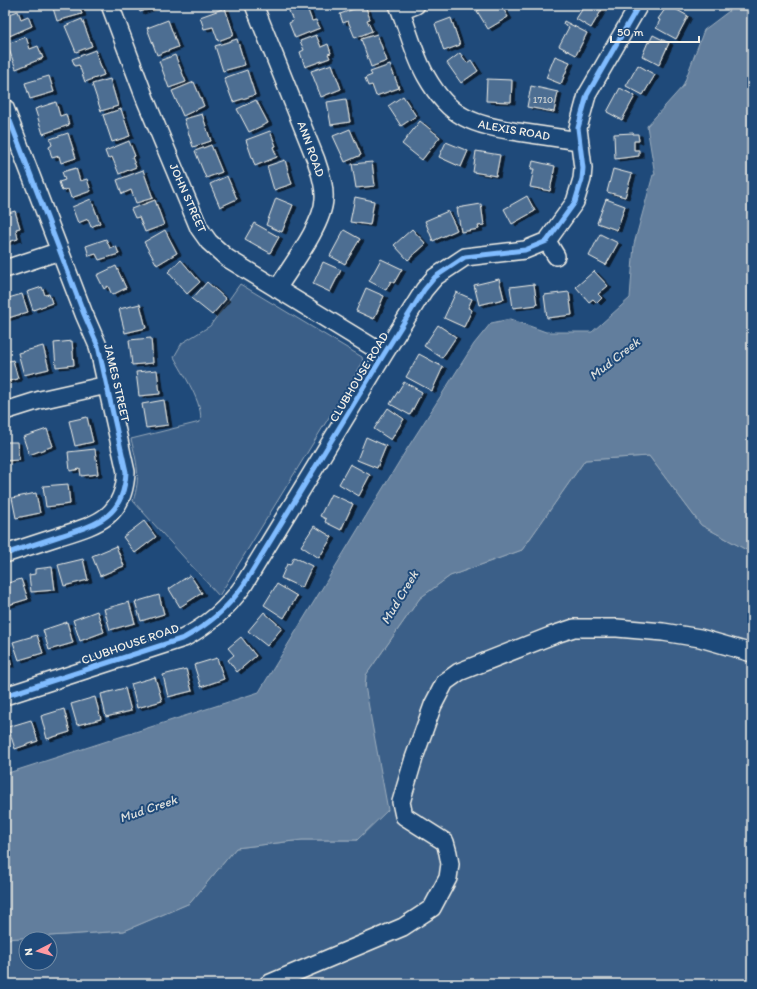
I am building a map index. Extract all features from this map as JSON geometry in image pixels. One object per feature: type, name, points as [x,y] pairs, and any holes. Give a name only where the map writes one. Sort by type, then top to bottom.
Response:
[{"type":"street","name":"JOHN STREET","points":[[110,5],[146,101],[199,228],[209,242],[227,258],[384,354]]},
{"type":"street","name":"ANN ROAD","points":[[254,5],[316,160],[323,183],[324,200],[318,222],[278,289]]},
{"type":"street","points":[[556,256],[547,241],[575,202],[579,190],[583,168],[579,141],[580,116],[586,95],[639,5]]},
{"type":"street","name":"ALEXIS ROAD","points":[[405,7],[426,75],[438,96],[450,108],[468,120],[484,126],[579,141]]},
{"type":"street","name":"JAMES STREET","points":[[5,108],[8,127],[60,251],[84,314],[97,340],[126,472],[125,486],[122,496],[112,511],[99,523],[5,554]]},
{"type":"street","name":"CLUBHOUSE ROAD","points":[[5,696],[184,638],[206,626],[230,604],[243,586],[384,354],[424,290],[435,277],[465,257],[525,250],[547,241]]},
{"type":"street","points":[[5,269],[60,251]]},
{"type":"street","points":[[5,411],[40,400],[107,385]]},
{"type":"street","points":[[268,984],[403,927],[432,908],[448,878],[450,864],[445,842],[404,816],[401,802],[414,758],[433,705],[445,682],[459,672],[574,628],[617,628],[663,632],[700,638],[752,653]]},
{"type":"shaded area","points":[[240,284],[362,357],[363,362],[219,596],[133,501],[137,485],[137,470],[131,439],[200,422],[201,415],[196,398],[174,357],[182,343],[210,326]]},
{"type":"shaded area","points":[[649,456],[701,525],[752,553],[752,984],[5,984],[5,939],[18,938],[18,971],[58,971],[58,935],[124,931],[190,903],[236,848],[302,840],[357,840],[366,675],[420,598],[450,576],[522,550],[585,460]]},
{"type":"water","name":"Mud Creek","points":[[737,5],[752,5],[752,553],[701,525],[649,456],[585,460],[522,550],[450,576],[420,598],[366,675],[365,686],[388,810],[357,840],[302,840],[236,848],[190,903],[124,931],[58,935],[58,931],[18,931],[18,938],[5,939],[5,774],[259,692],[405,452],[474,344],[491,323],[510,319],[546,332],[592,332],[630,298],[634,244],[653,175],[655,175],[647,126],[683,86],[704,30]]},
{"type":"building","points":[[52,5],[79,5],[82,14],[57,21]]},
{"type":"building","points":[[137,5],[158,5],[158,6],[140,12]]},
{"type":"building","points":[[306,5],[312,21],[316,20],[320,28],[295,38],[289,23],[293,21],[289,11]]},
{"type":"building","points":[[365,5],[370,19],[367,20],[372,31],[355,38],[348,21],[343,23],[340,14]]},
{"type":"building","points":[[488,5],[501,5],[508,17],[488,29],[477,11]]},
{"type":"building","points":[[585,5],[604,6],[591,28],[576,19]]},
{"type":"building","points":[[668,5],[688,16],[676,39],[656,28],[660,20],[658,19]]},
{"type":"building","points":[[225,8],[234,35],[218,41],[213,27],[204,29],[200,17]]},
{"type":"building","points":[[18,11],[21,19],[28,16],[32,26],[7,37],[5,31],[5,20],[9,19],[7,15]]},
{"type":"building","points":[[451,18],[460,45],[444,51],[435,24]]},
{"type":"building","points":[[82,19],[92,46],[76,52],[65,26]]},
{"type":"building","points":[[168,20],[178,47],[157,55],[147,28]]},
{"type":"building","points":[[564,21],[587,33],[576,55],[559,46],[569,27],[563,24]]},
{"type":"building","points":[[377,34],[387,61],[371,67],[361,39]]},
{"type":"building","points":[[316,35],[321,47],[328,44],[331,53],[328,54],[330,58],[305,67],[300,52],[304,50],[300,41]]},
{"type":"building","points":[[653,35],[669,43],[659,65],[642,56]]},
{"type":"building","points":[[26,37],[30,49],[38,46],[43,58],[16,69],[7,44]]},
{"type":"building","points":[[237,39],[245,65],[223,71],[215,46]]},
{"type":"building","points":[[95,50],[104,75],[85,82],[79,65],[75,66],[72,59]]},
{"type":"building","points":[[460,53],[467,63],[471,60],[478,71],[461,83],[447,63]]},
{"type":"building","points":[[175,55],[186,82],[169,88],[159,61]]},
{"type":"building","points":[[555,56],[570,62],[561,84],[546,78]]},
{"type":"building","points":[[332,64],[341,89],[321,97],[311,71]]},
{"type":"building","points":[[390,65],[399,88],[376,96],[372,85],[368,86],[365,78],[372,75],[370,72]]},
{"type":"building","points":[[638,65],[655,75],[643,95],[626,86]]},
{"type":"building","points":[[247,70],[255,95],[233,102],[224,78]]},
{"type":"building","points":[[49,76],[54,92],[30,99],[25,83]]},
{"type":"building","points":[[110,79],[118,106],[101,111],[92,84]]},
{"type":"building","points":[[487,79],[512,80],[511,102],[486,101]]},
{"type":"building","points":[[194,82],[204,106],[183,116],[172,91]]},
{"type":"building","points":[[531,86],[558,92],[554,112],[527,107]]},
{"type":"building","points":[[620,88],[635,96],[622,120],[607,112]]},
{"type":"building","points":[[403,96],[416,116],[401,126],[388,106]]},
{"type":"building","points":[[346,99],[350,122],[331,125],[327,102]]},
{"type":"building","points":[[256,100],[268,123],[249,132],[237,109]]},
{"type":"building","points":[[56,102],[60,116],[66,114],[69,125],[43,134],[35,109]]},
{"type":"building","points":[[121,109],[130,136],[112,142],[103,115]]},
{"type":"building","points":[[202,114],[211,141],[193,147],[184,119]]},
{"type":"building","points":[[420,121],[440,137],[422,160],[402,144]]},
{"type":"building","points":[[350,129],[361,155],[345,162],[333,136]]},
{"type":"building","points":[[270,131],[276,146],[273,147],[277,157],[255,166],[246,140]]},
{"type":"building","points":[[68,133],[76,158],[61,163],[59,156],[52,158],[49,147],[52,145],[50,139]]},
{"type":"building","points":[[614,134],[638,134],[639,141],[634,141],[634,150],[639,150],[639,156],[615,159]]},
{"type":"building","points":[[129,141],[135,156],[132,157],[136,167],[119,174],[112,157],[108,159],[105,151]]},
{"type":"building","points":[[446,142],[468,151],[461,167],[439,157]]},
{"type":"building","points":[[211,145],[222,172],[206,178],[195,151]]},
{"type":"building","points":[[476,151],[500,155],[496,176],[473,172]]},
{"type":"building","points":[[285,160],[292,184],[274,190],[267,166]]},
{"type":"building","points":[[533,161],[555,166],[550,191],[530,187],[534,169],[531,169]]},
{"type":"building","points":[[372,162],[375,186],[356,188],[352,164]]},
{"type":"building","points":[[76,168],[80,181],[87,179],[91,191],[71,198],[68,189],[62,191],[59,182],[65,180],[62,172]]},
{"type":"building","points":[[613,169],[632,174],[625,197],[607,192]]},
{"type":"building","points":[[143,170],[153,198],[136,203],[131,190],[122,194],[117,180]]},
{"type":"building","points":[[227,176],[237,199],[220,207],[210,184]]},
{"type":"building","points":[[527,196],[535,211],[512,224],[504,209]]},
{"type":"building","points":[[355,197],[374,201],[370,225],[350,222]]},
{"type":"building","points":[[276,198],[293,205],[282,232],[266,225]]},
{"type":"building","points":[[91,199],[100,223],[91,227],[88,219],[78,223],[72,207]]},
{"type":"building","points":[[606,199],[625,206],[617,230],[597,223]]},
{"type":"building","points":[[155,200],[164,225],[145,232],[139,217],[135,218],[131,209]]},
{"type":"building","points":[[481,204],[484,225],[478,226],[479,229],[461,232],[457,208]]},
{"type":"building","points":[[15,211],[20,228],[16,229],[18,239],[5,243],[5,214]]},
{"type":"building","points":[[448,211],[457,230],[433,241],[425,221]]},
{"type":"building","points":[[254,223],[279,237],[270,253],[245,239]]},
{"type":"building","points":[[412,229],[426,244],[408,260],[394,245]]},
{"type":"building","points":[[165,230],[177,253],[157,265],[144,242]]},
{"type":"building","points":[[344,230],[360,239],[345,264],[330,256]]},
{"type":"building","points":[[600,234],[618,243],[606,265],[589,256]]},
{"type":"building","points":[[106,239],[110,248],[116,246],[119,254],[99,260],[96,254],[89,256],[86,246]]},
{"type":"building","points":[[381,259],[402,269],[394,283],[391,281],[386,290],[369,281]]},
{"type":"building","points":[[181,260],[200,282],[187,294],[168,272]]},
{"type":"building","points":[[323,262],[341,270],[330,292],[313,284]]},
{"type":"building","points":[[116,266],[126,288],[112,295],[108,286],[104,289],[97,275]]},
{"type":"building","points":[[594,271],[608,286],[598,294],[602,298],[597,303],[593,299],[589,302],[576,287]]},
{"type":"building","points":[[499,279],[504,299],[479,305],[474,285]]},
{"type":"building","points":[[207,282],[226,299],[212,315],[192,299]]},
{"type":"building","points":[[534,284],[537,305],[513,308],[510,287]]},
{"type":"building","points":[[42,287],[45,295],[49,294],[52,303],[33,310],[27,292]]},
{"type":"building","points":[[366,288],[384,296],[374,319],[356,311]]},
{"type":"building","points":[[456,292],[472,299],[468,308],[472,310],[464,327],[444,318]]},
{"type":"building","points":[[569,292],[572,315],[547,318],[544,295]]},
{"type":"building","points":[[22,294],[28,312],[5,319],[5,299]]},
{"type":"building","points":[[140,304],[146,328],[125,333],[119,309]]},
{"type":"building","points":[[438,325],[456,337],[442,358],[424,346]]},
{"type":"building","points":[[151,338],[153,363],[132,365],[129,340]]},
{"type":"building","points":[[72,341],[74,365],[56,367],[54,343]]},
{"type":"building","points":[[43,346],[49,369],[24,375],[18,353]]},
{"type":"building","points":[[419,354],[443,367],[432,391],[406,377]]},
{"type":"building","points":[[13,360],[18,379],[5,382],[5,362]]},
{"type":"building","points":[[157,370],[160,394],[139,396],[136,372]]},
{"type":"building","points":[[404,382],[422,392],[410,415],[390,404]]},
{"type":"building","points":[[164,400],[168,425],[146,428],[142,404]]},
{"type":"building","points":[[388,408],[404,419],[391,440],[374,429]]},
{"type":"building","points":[[87,417],[93,442],[75,446],[69,421]]},
{"type":"building","points":[[47,429],[53,446],[29,455],[23,437]]},
{"type":"building","points":[[366,437],[386,446],[377,468],[357,460]]},
{"type":"building","points":[[5,442],[17,442],[19,460],[5,461]]},
{"type":"building","points":[[95,449],[98,474],[81,476],[80,469],[70,471],[68,452]]},
{"type":"building","points":[[350,464],[370,475],[359,496],[339,484]]},
{"type":"building","points":[[68,484],[70,504],[46,507],[43,486]]},
{"type":"building","points":[[36,493],[40,513],[16,518],[12,498]]},
{"type":"building","points":[[331,494],[353,504],[341,530],[325,522],[326,519],[320,516]]},
{"type":"building","points":[[144,521],[156,537],[135,553],[123,537]]},
{"type":"building","points":[[314,526],[332,537],[319,558],[301,546]]},
{"type":"building","points":[[116,546],[124,566],[100,576],[92,556]]},
{"type":"building","points":[[294,557],[312,566],[302,588],[281,578],[287,564],[290,565]]},
{"type":"building","points":[[83,559],[88,580],[64,586],[58,565]]},
{"type":"building","points":[[52,567],[55,590],[31,592],[29,575],[35,574],[35,569]]},
{"type":"building","points":[[190,575],[202,593],[180,607],[169,589]]},
{"type":"building","points":[[21,579],[28,599],[5,606],[5,584]]},
{"type":"building","points":[[277,584],[297,596],[284,618],[264,605]]},
{"type":"building","points":[[159,595],[164,614],[141,621],[135,602]]},
{"type":"building","points":[[129,602],[135,623],[110,630],[104,609]]},
{"type":"building","points":[[97,611],[104,632],[80,641],[73,620]]},
{"type":"building","points":[[264,612],[282,628],[267,646],[248,631]]},
{"type":"building","points":[[67,622],[73,643],[49,650],[43,630]]},
{"type":"building","points":[[37,635],[43,653],[19,660],[13,642]]},
{"type":"building","points":[[241,637],[256,656],[237,672],[228,660],[234,655],[228,648]]},
{"type":"building","points":[[7,644],[11,665],[5,665],[5,645]]},
{"type":"building","points":[[217,658],[224,679],[201,687],[194,665]]},
{"type":"building","points":[[186,669],[192,691],[168,697],[163,675]]},
{"type":"building","points":[[155,677],[162,701],[137,708],[131,684]]},
{"type":"building","points":[[125,688],[131,711],[106,717],[101,694]]},
{"type":"building","points":[[95,697],[101,719],[77,725],[71,704]]},
{"type":"building","points":[[64,709],[70,732],[47,739],[41,716]]},
{"type":"building","points":[[31,720],[38,741],[15,749],[8,727]]},
{"type":"cycle path","points":[[5,696],[184,638],[209,622],[230,602],[243,586],[384,354],[424,290],[435,277],[465,257],[525,250],[547,241],[575,202],[582,179],[583,168],[578,128],[587,95],[639,5]]},
{"type":"cycle path","points":[[5,108],[84,314],[98,346],[126,472],[124,487],[120,499],[114,509],[106,516],[86,527],[5,554]]}]
